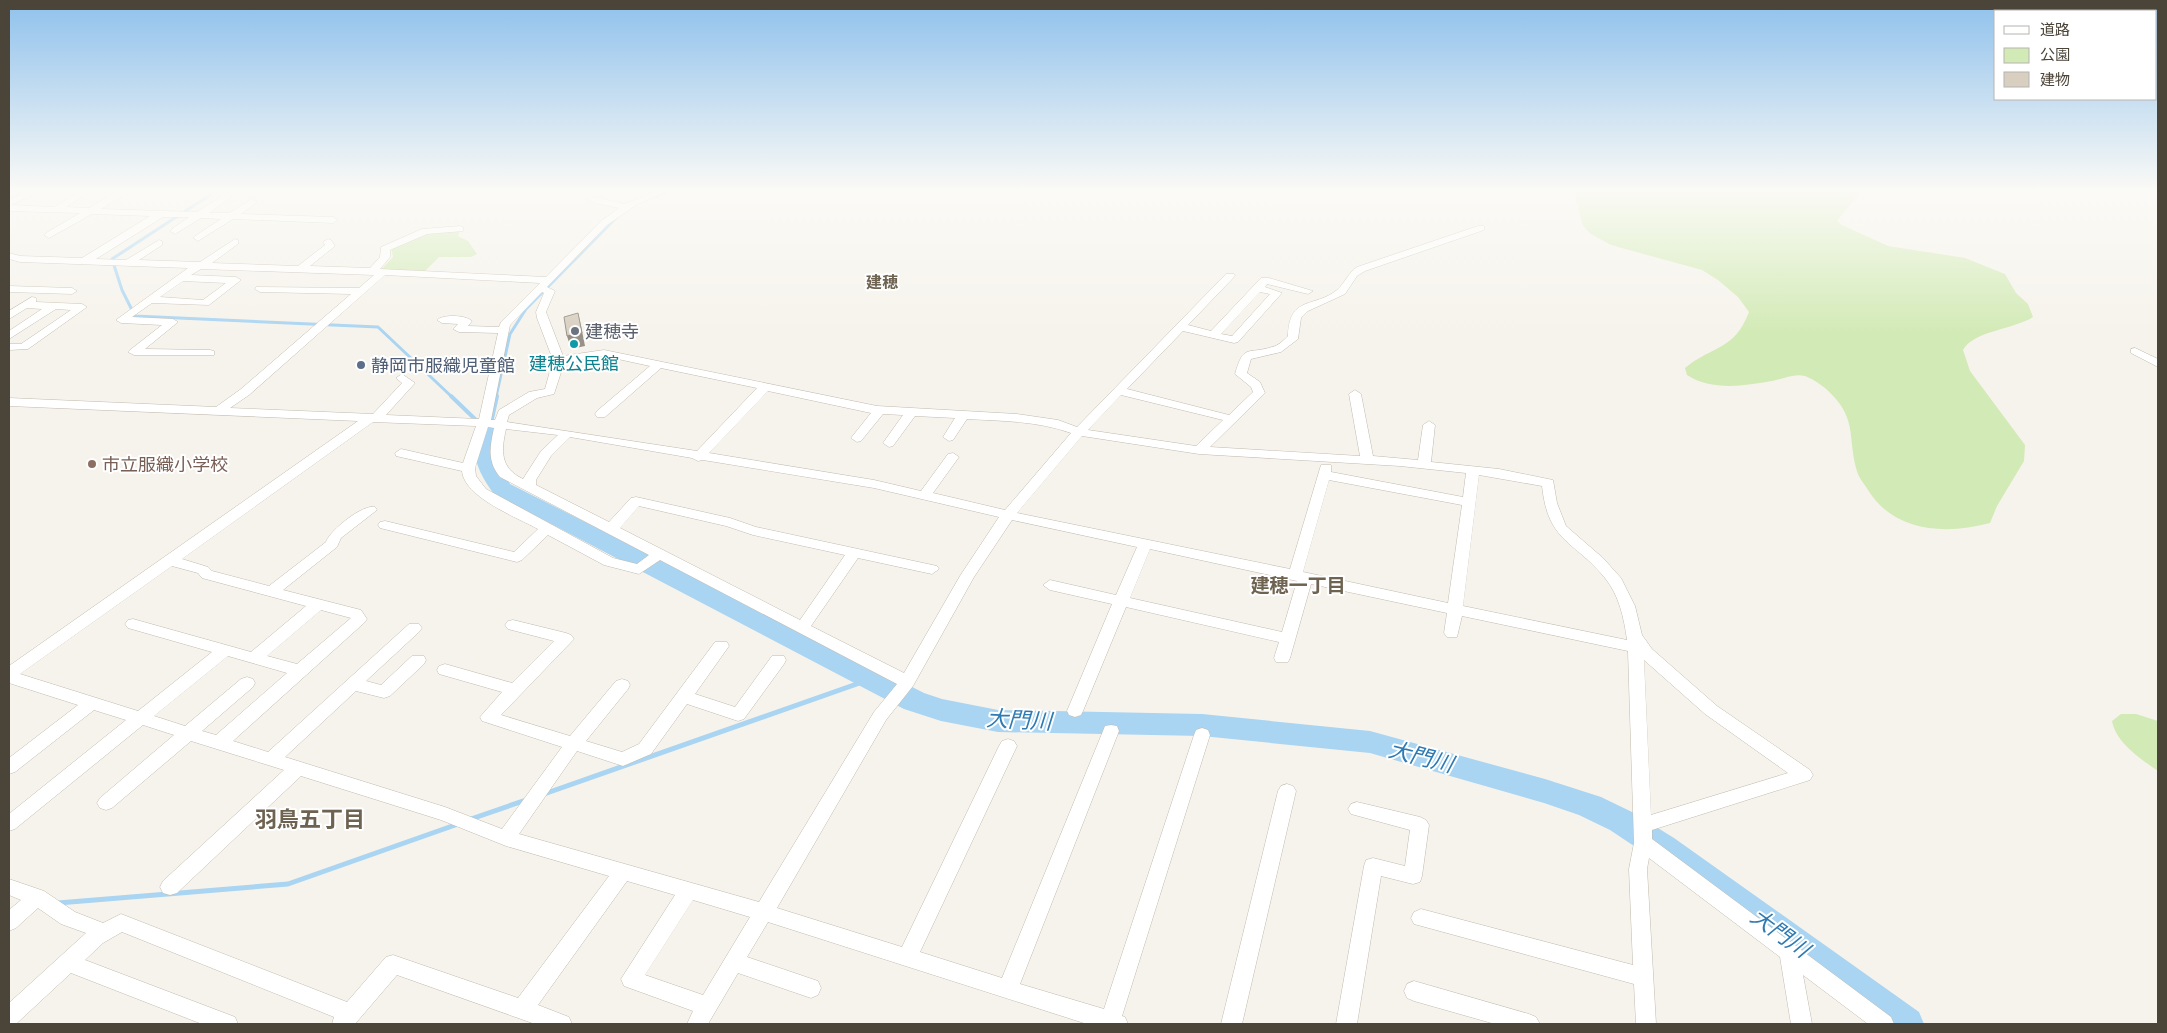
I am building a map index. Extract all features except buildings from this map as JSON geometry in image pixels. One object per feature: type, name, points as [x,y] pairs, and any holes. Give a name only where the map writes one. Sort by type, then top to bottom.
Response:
[{"type":"street","points":[[85,261],[121,238]]},
{"type":"street","points":[[218,411],[238,395],[245,392],[361,291],[378,272],[385,257],[385,248],[408,238]]},
{"type":"street","points":[[590,238],[546,285],[520,306],[505,324],[485,423],[468,468],[469,477],[481,492],[609,562],[638,569],[658,555]]},
{"type":"street","points":[[1199,450],[1259,393],[1256,385],[1241,374],[1246,357],[1283,347],[1294,337],[1294,322],[1304,309],[1341,292],[1353,274],[1361,269],[1451,238]]},
{"type":"street","points":[[210,353],[134,352],[173,322],[121,320],[235,242]]},
{"type":"street","points":[[300,269],[330,246],[328,242]]},
{"type":"street","points":[[128,263],[158,243]]},
{"type":"street","points":[[9,256],[20,259],[378,272],[546,285]]},
{"type":"street","points":[[697,1024],[880,716],[907,682],[967,576],[1008,515],[1080,432],[1230,276]]},
{"type":"street","points":[[149,300],[205,303],[236,280],[181,278]]},
{"type":"street","points":[[1214,335],[1265,280],[1308,291]]},
{"type":"street","points":[[546,285],[550,291],[541,312],[542,318],[559,360],[550,391],[533,395],[503,413],[495,460],[500,470],[610,530],[907,682]]},
{"type":"street","points":[[1181,327],[1234,340],[1277,293],[1258,288]]},
{"type":"street","points":[[9,289],[72,291]]},
{"type":"street","points":[[260,289],[361,291]]},
{"type":"street","points":[[9,316],[48,290]]},
{"type":"street","points":[[9,346],[24,347],[82,307],[25,305]]},
{"type":"street","points":[[9,336],[54,306]]},
{"type":"street","points":[[442,320],[467,321],[459,329],[504,330]]},
{"type":"street","points":[[2135,351],[2158,364]]},
{"type":"street","points":[[559,360],[604,353],[880,410],[1039,421],[1080,432],[1199,450],[1424,465],[1516,475],[1548,482],[1548,498],[1554,522],[1611,576],[1631,613],[1635,642],[1643,834],[1638,869],[1646,1024]]},
{"type":"street","points":[[601,414],[658,365]]},
{"type":"street","points":[[9,676],[170,560],[372,419],[409,384],[402,378]]},
{"type":"street","points":[[698,457],[765,387]]},
{"type":"street","points":[[1119,391],[1232,419]]},
{"type":"street","points":[[1355,394],[1367,460]]},
{"type":"street","points":[[9,402],[501,424],[874,484],[1008,515],[1457,610],[1635,642],[1711,710],[1804,775],[1643,834]]},
{"type":"street","points":[[857,438],[880,410]]},
{"type":"street","points":[[889,443],[911,412]]},
{"type":"street","points":[[949,437],[963,415]]},
{"type":"street","points":[[1424,465],[1429,424]]},
{"type":"street","points":[[530,487],[529,480],[546,454],[566,434]]},
{"type":"street","points":[[401,453],[468,468]]},
{"type":"street","points":[[925,495],[952,457]]},
{"type":"street","points":[[1282,658],[1288,639],[1300,577],[1328,458]]},
{"type":"street","points":[[1452,633],[1457,610],[1473,470]]},
{"type":"street","points":[[1324,475],[1469,502]]},
{"type":"street","points":[[610,530],[636,501],[730,522],[753,531],[932,569]]},
{"type":"street","points":[[271,592],[332,544],[335,536],[370,510]]},
{"type":"street","points":[[385,525],[517,556],[547,528]]},
{"type":"street","points":[[1075,711],[1145,544]]},
{"type":"street","points":[[802,628],[855,552]]},
{"type":"street","points":[[170,560],[203,570],[207,575],[356,614],[359,620],[219,743]]},
{"type":"street","points":[[1050,586],[1288,639]]},
{"type":"street","points":[[254,658],[318,604]]},
{"type":"street","points":[[133,624],[300,671]]},
{"type":"street","points":[[513,625],[566,639],[488,716],[623,759],[646,749],[721,646]]},
{"type":"street","points":[[271,759],[414,628]]},
{"type":"street","points":[[9,824],[225,650]]},
{"type":"street","points":[[353,684],[384,692],[418,660]]},
{"type":"street","points":[[684,697],[708,703],[738,715],[778,660]]},
{"type":"street","points":[[445,670],[515,690]]},
{"type":"street","points":[[9,676],[466,820],[506,838],[763,912],[1114,1023],[1202,735]]},
{"type":"street","points":[[106,802],[247,683]]},
{"type":"street","points":[[506,838],[574,742],[622,685]]},
{"type":"street","points":[[9,767],[92,703]]},
{"type":"street","points":[[1008,989],[1111,731]]},
{"type":"street","points":[[907,958],[1008,746]]},
{"type":"street","points":[[170,887],[298,768]]},
{"type":"street","points":[[1231,1024],[1287,792]]},
{"type":"street","points":[[1346,1024],[1373,866],[1414,876],[1420,825],[1357,809]]},
{"type":"street","points":[[1643,834],[1789,954],[1884,1024]]},
{"type":"street","points":[[522,1010],[623,871]]},
{"type":"street","points":[[9,887],[37,897],[68,918],[96,928],[96,937]]},
{"type":"street","points":[[689,890],[632,979],[707,1006]]},
{"type":"street","points":[[9,922],[37,897]]},
{"type":"street","points":[[1421,918],[1643,977]]},
{"type":"street","points":[[9,1017],[96,937],[121,922],[347,1019],[393,964],[562,1024]]},
{"type":"street","points":[[1789,954],[1801,1024]]},
{"type":"street","points":[[733,962],[811,988]]},
{"type":"street","points":[[68,963],[228,1024]]},
{"type":"street","points":[[1414,990],[1529,1024]]},
{"type":"green space","points":[[412,238],[462,238],[468,241],[477,254],[471,257],[439,257],[424,272],[380,271],[393,257],[391,247]]},
{"type":"green space","points":[[1599,238],[1871,238],[1888,246],[1965,258],[2005,274],[2016,293],[2028,304],[2033,317],[1985,334],[1968,344],[1963,350],[1970,371],[2025,445],[2024,461],[1997,506],[1990,523],[1956,529],[1938,529],[1922,527],[1892,515],[1879,504],[1859,476],[1848,419],[1843,409],[1825,388],[1810,378],[1797,375],[1761,383],[1728,386],[1706,383],[1687,375],[1685,368],[1730,341],[1737,334],[1749,312],[1738,297],[1718,280],[1702,270],[1611,245]]},
{"type":"green space","points":[[2121,714],[2136,714],[2158,721],[2158,771],[2130,750],[2118,736],[2112,721]]},
{"type":"waterway","points":[[144,238],[112,259],[122,290],[135,316],[378,327],[452,397]]},
{"type":"waterway","points":[[496,397],[510,334],[526,309],[596,238]]},
{"type":"waterway","points":[[451,396],[476,420]]},
{"type":"waterway","points":[[489,432],[497,396]]},
{"type":"waterway","name":"大門川","points":[[489,432],[487,463],[492,475],[502,489],[914,701],[941,710],[998,721],[1202,725],[1370,742],[1545,791],[1590,806],[1621,821],[1663,848],[1906,1024]]},
{"type":"waterway","points":[[544,794],[871,679]]},
{"type":"waterway","points":[[471,819],[526,800]]},
{"type":"waterway","points":[[58,903],[288,884],[458,824]]},
{"type":"place","name":"建穂寺","points":[[575,331]]},
{"type":"place","name":"建穂公民館","points":[[574,344]]},
{"type":"place","name":"静岡市服織児童館","points":[[361,365]]},
{"type":"place","name":"市立服織小学校","points":[[92,464]]},
{"type":"district","name":"建穂","points":[[882,282]]},
{"type":"district","name":"建穂一丁目","points":[[1298,585]]},
{"type":"district","name":"羽鳥五丁目","points":[[310,819]]}]
